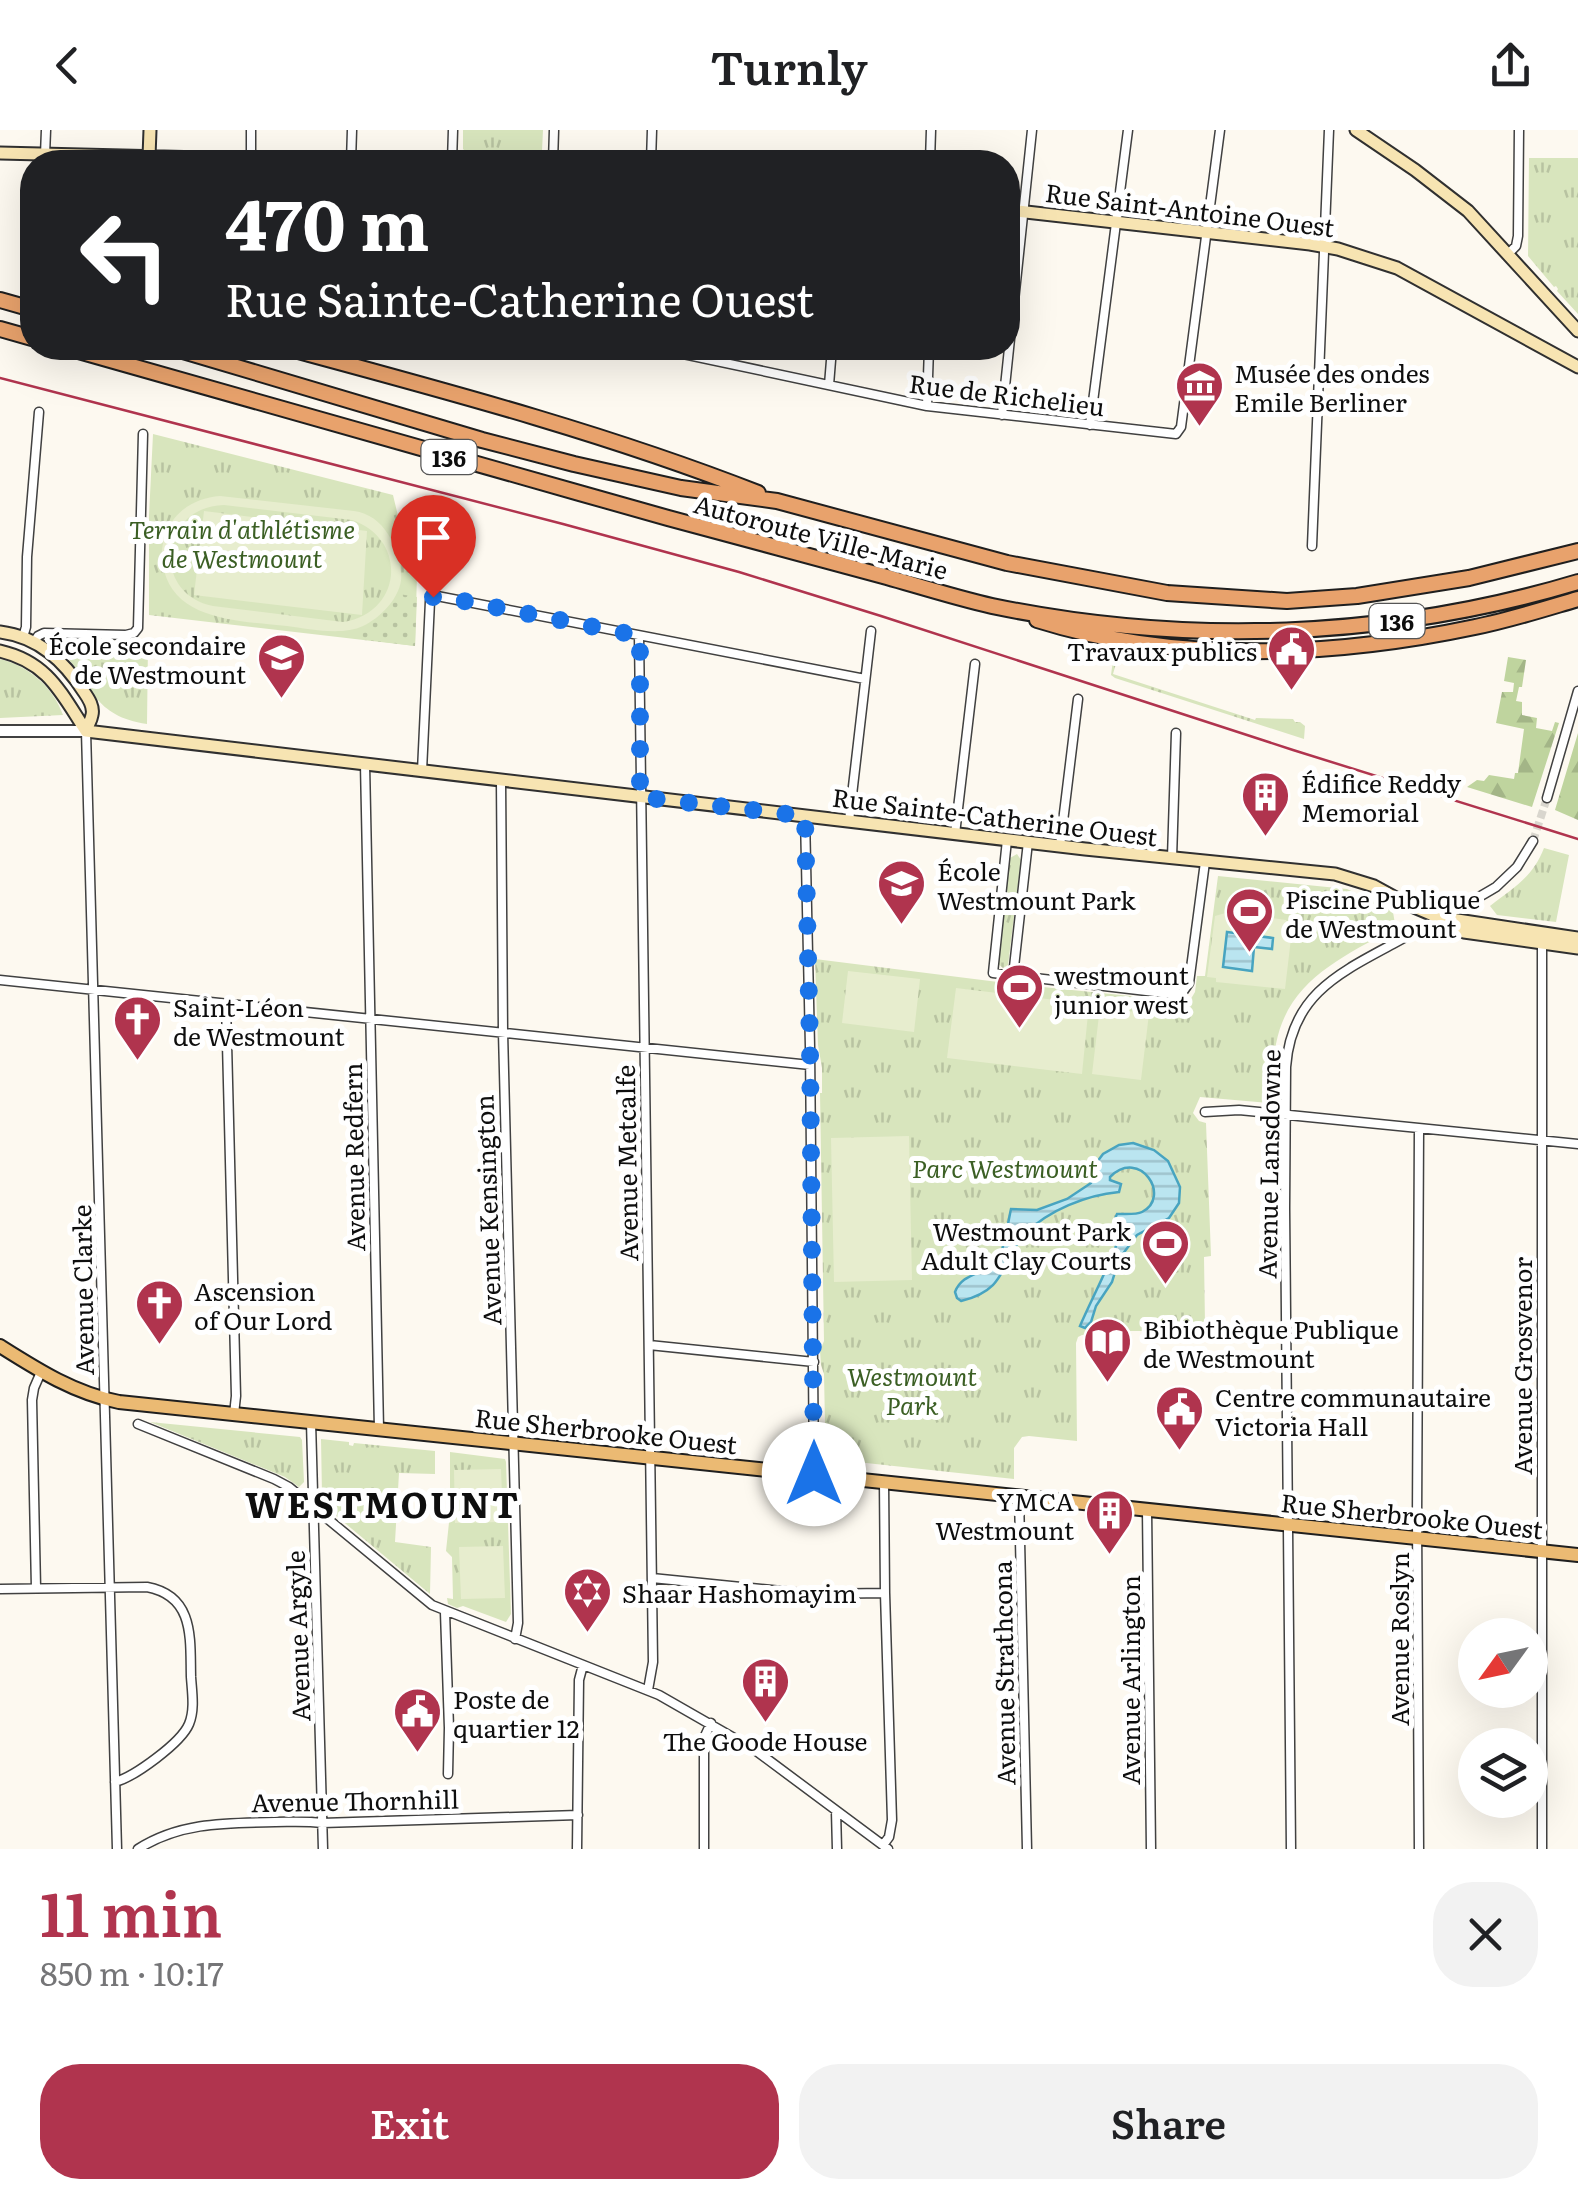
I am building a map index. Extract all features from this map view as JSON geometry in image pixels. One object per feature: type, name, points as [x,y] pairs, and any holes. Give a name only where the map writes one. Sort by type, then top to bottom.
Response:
[{"type":"highway","name":"Autoroute Ville-Marie","points":[[110,360],[991,606],[1112,624],[1270,631],[1431,616],[1574,583]]},
{"type":"highway","name":"Autoroute Ville-Marie","points":[[213,360],[574,464],[681,488],[777,501],[1045,572],[1167,593],[1287,601],[1396,592],[1576,552]]},
{"type":"highway","points":[[330,360],[558,423],[686,465],[777,501]]},
{"type":"highway","points":[[991,606],[1114,640],[1247,650],[1400,640],[1477,627],[1574,600]]},
{"type":"main road","points":[[1356,130],[1458,202],[1577,327]]},
{"type":"main road","name":"Rue Saint-Antoine Ouest","points":[[1020,212],[1323,246],[1375,260],[1397,268],[1578,368]]},
{"type":"main road","points":[[0,632],[29,639],[60,661],[90,702],[92,714],[86,731]]},
{"type":"main road","points":[[0,651],[28,660],[47,674],[86,731]]},
{"type":"main road","name":"Rue Sainte-Catherine Ouest","points":[[86,731],[1348,877],[1466,933],[1578,948]]},
{"type":"main road","name":"Rue Sainte-Catherine Ouest","points":[[1440,918],[1578,938]]},
{"type":"main road","name":"Rue Sherbrooke Ouest","points":[[0,1346],[66,1386],[105,1399],[1578,1556]]},
{"type":"street","points":[[1020,249],[1032,130]]},
{"type":"street","points":[[1090,425],[1128,130]]},
{"type":"street","points":[[1206,232],[1220,130]]},
{"type":"street","points":[[1312,546],[1329,130]]},
{"type":"street","points":[[1508,254],[1516,246],[1518,236],[1519,130]]},
{"type":"street","name":"Rue de Richelieu","points":[[711,360],[927,406],[1171,434],[1180,427],[1206,232]]},
{"type":"street","points":[[829,385],[831,360]]},
{"type":"street","points":[[927,406],[928,360]]},
{"type":"street","points":[[1002,415],[1008,360]]},
{"type":"street","points":[[39,412],[27,557],[29,639],[45,633],[136,632],[144,434]]},
{"type":"street","points":[[422,771],[433,597],[865,679]]},
{"type":"street","points":[[849,822],[871,631]]},
{"type":"street","name":"Avenue Metcalfe","points":[[640,636],[653,1662],[648,1690]]},
{"type":"street","points":[[955,834],[976,664]]},
{"type":"street","points":[[1547,798],[1578,691]]},
{"type":"street","points":[[1060,846],[1078,699]]},
{"type":"street","name":"Rue Sainte-Catherine Ouest","points":[[0,731],[86,731]]},
{"type":"street","name":"Avenue Clarke","points":[[86,731],[117,1849]]},
{"type":"street","points":[[1172,858],[1176,733]]},
{"type":"street","name":"Avenue Redfern","points":[[365,764],[379,1430]]},
{"type":"street","name":"Avenue Kensington","points":[[501,781],[502,1032],[518,1624],[515,1639]]},
{"type":"street","points":[[805,816],[814,1474]]},
{"type":"street","points":[[1008,840],[993,974],[1172,994],[1182,993],[1189,982],[1205,862]]},
{"type":"street","name":"Avenue Lansdowne","points":[[1291,1849],[1285,1115],[1288,1046],[1312,997],[1341,972],[1502,882],[1522,861],[1533,841]]},
{"type":"street","points":[[1013,976],[1028,842]]},
{"type":"street","name":"Avenue Grosvenor","points":[[1542,943],[1542,1849]]},
{"type":"street","points":[[0,980],[810,1064]]},
{"type":"street","points":[[226,1004],[234,1414]]},
{"type":"street","points":[[1206,1112],[1232,1109],[1578,1144]]},
{"type":"street","name":"Avenue Roslyn","points":[[1419,1129],[1419,1849]]},
{"type":"street","points":[[649,1344],[814,1362]]},
{"type":"street","points":[[36,1588],[32,1400],[42,1372]]},
{"type":"street","name":"Avenue Argyle","points":[[311,1422],[323,1849]]},
{"type":"street","points":[[138,1424],[289,1487],[412,1590],[445,1612],[648,1690],[711,1723],[755,1750],[886,1847],[892,1820],[884,1482]]},
{"type":"street","name":"Avenue Strathcona","points":[[1019,1496],[1027,1849]]},
{"type":"street","name":"Avenue Arlington","points":[[1147,1510],[1151,1849]]},
{"type":"street","points":[[652,1578],[812,1594],[885,1593]]},
{"type":"street","points":[[0,1590],[148,1587],[165,1593],[184,1612],[190,1637],[192,1708],[187,1728],[128,1778],[115,1782]]},
{"type":"street","points":[[445,1612],[448,1774]]},
{"type":"street","points":[[577,1849],[578,1680],[582,1665]]},
{"type":"street","points":[[704,1849],[704,1748],[711,1723]]},
{"type":"street","points":[[836,1811],[837,1849]]},
{"type":"street","name":"Avenue Thornhill","points":[[138,1849],[164,1834],[205,1825],[578,1814]]},
{"type":"green space","points":[[463,130],[543,130],[542,150],[463,149]]},
{"type":"green space","points":[[1529,158],[1578,158],[1578,314],[1528,256]]},
{"type":"green space","name":"Terrain d'athlétisme de Westmount","points":[[153,434],[393,495],[417,574],[415,646],[149,615]]},
{"type":"green space","points":[[211,497],[365,514],[388,533],[397,552],[401,581],[395,597],[370,622],[345,631],[232,620],[197,609],[171,587],[162,547],[170,525],[181,512]],"holes":[[[224,505],[352,520],[370,529],[383,543],[390,558],[391,575],[378,605],[363,616],[343,622],[213,606],[193,598],[179,585],[172,569],[176,535],[186,520],[202,509]]]},
{"type":"green space","points":[[204,511],[367,531],[362,615],[194,595]]},
{"type":"green space","points":[[399,594],[417,597],[415,646],[361,639],[367,627]]},
{"type":"green space","points":[[148,644],[147,724],[116,714],[96,698],[62,651],[61,645]]},
{"type":"green space","points":[[1508,657],[1526,660],[1516,701],[1522,702],[1522,715],[1537,718],[1536,728],[1552,731],[1555,722],[1559,723],[1532,807],[1467,787],[1489,775],[1514,779],[1518,773],[1524,729],[1496,723],[1502,692],[1513,692],[1514,683],[1504,681]]},
{"type":"green space","points":[[0,659],[39,679],[63,715],[0,718]]},
{"type":"green space","points":[[1113,660],[1117,660],[1113,674],[1255,720],[1293,719],[1305,726],[1304,739],[1115,678],[1111,675]]},
{"type":"green space","points":[[1578,733],[1578,820],[1555,810]]},
{"type":"green space","points":[[1544,848],[1569,855],[1556,922],[1497,915],[1490,906],[1528,874]]},
{"type":"green space","points":[[1017,854],[1021,860],[1008,965],[1003,968],[998,964],[1010,858]]},
{"type":"green space","name":"Parc Westmount","points":[[1218,876],[1347,889],[1393,912],[1395,924],[1319,974],[1292,1004],[1276,1044],[1273,1099],[1269,1103],[1200,1097],[1193,1113],[1206,1123],[1211,1256],[1204,1257],[1205,1325],[1078,1337],[1077,1441],[1022,1437],[1014,1448],[1014,1479],[820,1458],[820,1436],[825,1424],[820,1351],[824,1341],[822,1068],[815,959],[1189,1002],[1197,976],[1205,976]]},
{"type":"green space","name":"Piscine Publique de Westmount","points":[[1229,912],[1253,919],[1286,920],[1292,930],[1285,989],[1216,982],[1216,978],[1207,977],[1215,916]]},
{"type":"green space","points":[[848,971],[920,979],[914,1032],[842,1023]]},
{"type":"green space","name":"westmount junior west","points":[[956,988],[1089,1004],[1082,1074],[947,1058]]},
{"type":"green space","points":[[1100,1007],[1149,1014],[1141,1080],[1092,1074]]},
{"type":"green space","points":[[909,1136],[912,1280],[834,1282],[831,1138]]},
{"type":"green space","points":[[150,1422],[300,1437],[304,1482],[299,1487],[285,1477]]},
{"type":"green space","points":[[321,1439],[349,1442],[353,1446],[354,1443],[435,1451],[435,1474],[399,1473],[395,1542],[431,1547],[430,1594],[328,1509],[322,1495]]},
{"type":"green space","points":[[450,1452],[506,1462],[511,1614],[506,1622],[448,1604],[447,1598],[453,1599],[452,1557],[446,1551]]},
{"type":"green space","points":[[501,1469],[503,1522],[455,1523],[454,1470]]},
{"type":"green space","points":[[503,1546],[505,1598],[461,1599],[459,1547]]},
{"type":"water","points":[[1227,932],[1273,938],[1272,949],[1254,947],[1252,971],[1223,967]]},
{"type":"water","points":[[1133,1143],[1154,1150],[1168,1161],[1180,1187],[1179,1203],[1169,1218],[1137,1235],[1119,1259],[1112,1282],[1085,1328],[1080,1326],[1119,1238],[1114,1226],[1117,1214],[1142,1212],[1154,1196],[1148,1178],[1132,1168],[1121,1169],[1110,1177],[1121,1184],[1119,1192],[1069,1205],[1034,1225],[1017,1244],[996,1282],[977,1296],[961,1301],[957,1298],[955,1292],[964,1280],[999,1257],[1011,1209],[1037,1210],[1067,1199],[1091,1183],[1103,1154]]},
{"type":"tunnel","points":[[1533,841],[1547,798]]},
{"type":"railway","points":[[0,378],[739,572],[1578,839]]},
{"type":"place","name":"Musée des ondes Emile Berliner","points":[[1199,428]]},
{"type":"place","name":"Travaux publics","points":[[1292,692]]},
{"type":"place","name":"École secondaire de Westmount","points":[[281,700]]},
{"type":"place","name":"Édifice Reddy Memorial","points":[[1266,838]]},
{"type":"place","name":"École Westmount Park","points":[[902,926]]},
{"type":"place","name":"Piscine Publique de Westmount","points":[[1250,954]]},
{"type":"place","name":"westmount junior west","points":[[1019,1030]]},
{"type":"place","name":"Saint-Léon de Westmount","points":[[138,1062]]},
{"type":"place","name":"Westmount Park Adult Clay Courts","points":[[1166,1286]]},
{"type":"place","name":"Ascension of Our Lord","points":[[159,1346]]},
{"type":"place","name":"Bibiothèque Publique de Westmount","points":[[1108,1384]]},
{"type":"place","name":"Centre communautaire Victoria Hall","points":[[1180,1452]]},
{"type":"place","name":"YMCA Westmount","points":[[1109,1556]]},
{"type":"place","name":"Shaar Hashomayim","points":[[587,1634]]},
{"type":"place","name":"The Goode House","points":[[765,1724]]},
{"type":"place","name":"Poste de quartier 12","points":[[418,1754]]},
{"type":"district","name":"WESTMOUNT","points":[[383,1503]]},
{"type":"route","points":[[433,597],[640,636],[640,797],[805,816],[814,1474]]},
{"type":"park label","name":"Westmount Park","points":[[912,1390]]}]
